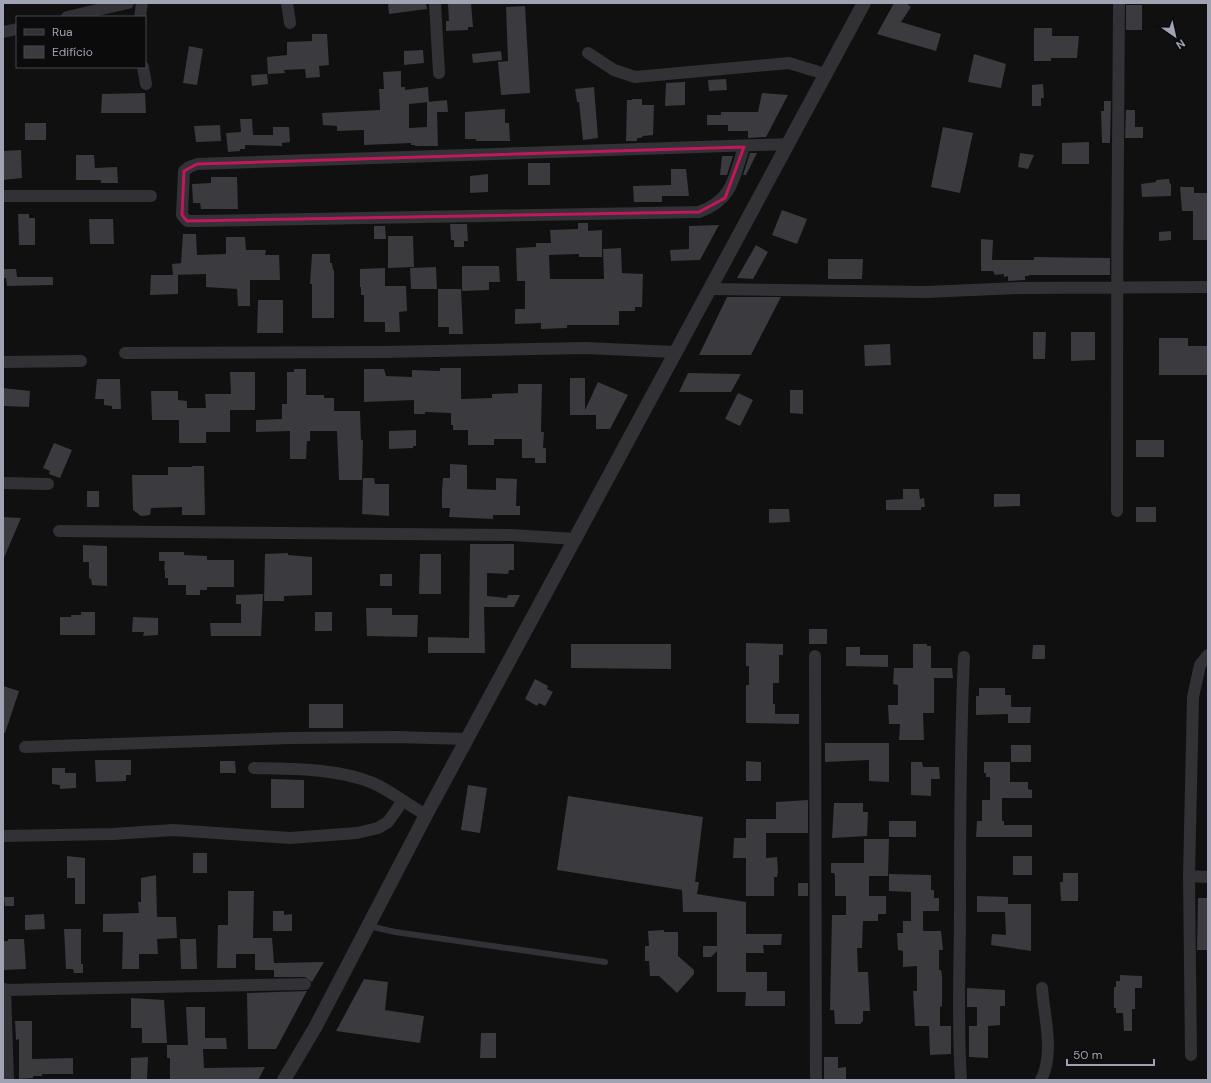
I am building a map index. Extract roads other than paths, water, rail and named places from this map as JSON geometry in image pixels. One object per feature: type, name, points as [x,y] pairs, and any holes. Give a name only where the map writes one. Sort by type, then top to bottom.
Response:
[{"type":"street","points":[[71,16],[128,3]]},
{"type":"street","points":[[140,16],[142,3]]},
{"type":"street","points":[[287,3],[290,23]]},
{"type":"street","points":[[435,3],[439,72]]},
{"type":"street","points":[[284,1080],[316,1026],[426,815],[576,539],[674,352],[711,289],[864,3]]},
{"type":"street","points":[[1117,511],[1119,3]]},
{"type":"street","points":[[3,32],[16,29]]},
{"type":"street","points":[[588,53],[614,70],[635,77],[790,62],[825,74]]},
{"type":"street","points":[[143,68],[146,84]]},
{"type":"street","points":[[744,147],[733,181],[725,198],[712,208],[699,212],[195,221],[187,221],[182,215],[184,172],[189,167],[197,164],[744,147],[789,144]]},
{"type":"street","points":[[3,196],[151,196]]},
{"type":"street","points":[[711,289],[926,292],[1020,288],[1208,287]]},
{"type":"street","points":[[125,353],[384,352],[586,348],[674,352]]},
{"type":"street","points":[[3,362],[81,361]]},
{"type":"street","points":[[3,483],[48,484]]},
{"type":"street","points":[[59,531],[511,535],[576,539]]},
{"type":"street","points":[[1191,1055],[1188,876],[1193,697],[1200,665],[1208,655]]},
{"type":"street","points":[[815,656],[816,1080]]},
{"type":"street","points":[[961,1080],[958,996],[960,736],[964,657]]},
{"type":"street","points":[[25,747],[290,738],[394,737],[467,739]]},
{"type":"street","points":[[254,768],[309,771],[359,779],[384,789],[402,802],[426,815]]},
{"type":"street","points":[[3,836],[113,834],[173,830],[290,838],[357,833],[378,828],[388,822],[402,802]]},
{"type":"street","points":[[1188,876],[1208,877]]},
{"type":"street","points":[[8,1080],[4,990],[305,984]]},
{"type":"street","points":[[1041,1080],[1047,1061],[1047,1034],[1042,988]]},
{"type":"lane","points":[[368,926],[403,934],[604,962]]}]
